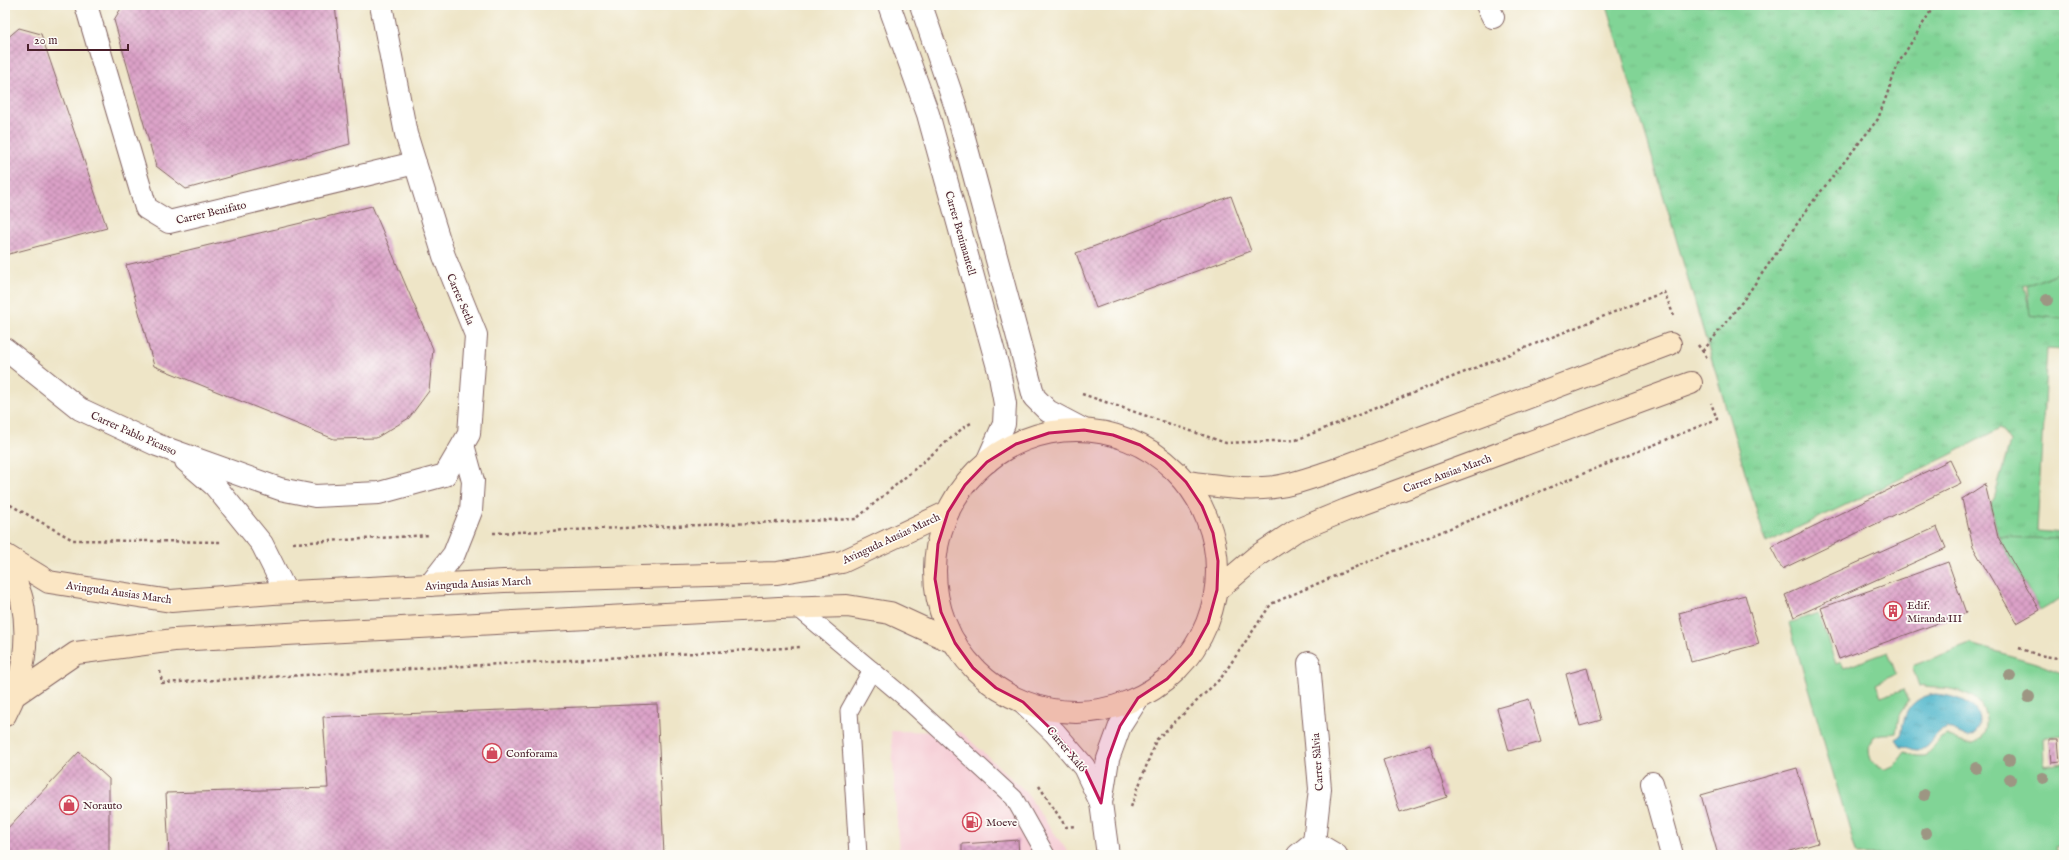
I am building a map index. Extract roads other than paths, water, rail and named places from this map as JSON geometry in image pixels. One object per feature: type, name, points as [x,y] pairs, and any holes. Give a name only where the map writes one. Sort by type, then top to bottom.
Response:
[{"type":"main road","points":[[1186,482],[1228,487],[1263,488],[1288,484],[1332,471],[1670,344]]},
{"type":"main road","name":"Carrer Ausias March","points":[[1217,590],[1256,556],[1296,531],[1346,510],[1691,383]]},
{"type":"main road","points":[[1084,430],[1113,435],[1140,445],[1165,462],[1186,482],[1202,506],[1213,533],[1218,561],[1217,590],[1208,623],[1191,654],[1167,679],[1138,698],[1100,710],[1062,712],[1023,702],[996,688],[973,668],[955,643],[941,612],[935,579],[938,544],[948,512],[965,485],[987,462],[1016,444],[1049,433],[1084,430]]},
{"type":"main road","name":"Avinguda Ausias March","points":[[5,556],[49,582],[171,601],[286,592],[430,585],[777,573],[842,562],[948,512]]},
{"type":"main road","points":[[5,556],[22,600],[26,648],[15,695],[5,714]]},
{"type":"main road","points":[[15,695],[76,653],[156,643],[779,608],[847,606],[890,613],[955,643]]},
{"type":"street","name":"Carrer Benifato","points":[[86,5],[146,208],[169,222],[415,163]]},
{"type":"street","name":"Carrer Setla","points":[[280,489],[315,496],[379,493],[445,475],[469,434],[476,335],[444,256],[406,134],[381,5]]},
{"type":"street","points":[[921,5],[956,108],[1034,397],[1048,411],[1084,430]]},
{"type":"street","name":"Carrer Benimantell","points":[[892,6],[928,114],[999,371],[1005,404],[1004,424],[987,462]]},
{"type":"street","name":"Carrer Pablo Picasso","points":[[5,348],[80,409],[157,445],[280,489]]},
{"type":"street","points":[[430,585],[454,554],[471,511],[473,481],[463,445]]},
{"type":"street","points":[[177,453],[215,486],[262,544],[286,592]]},
{"type":"street","name":"Carrer Sàlvia","points":[[1306,849],[1320,789],[1309,663]]},
{"type":"street","name":"Carrer Xaló","points":[[1108,853],[1103,813],[1111,753],[1120,726],[1138,698]]},
{"type":"street","name":"Carrer Xaló","points":[[1023,702],[1055,733],[1084,767],[1103,813]]},
{"type":"street","points":[[1652,783],[1672,855]]},
{"type":"street","points":[[1306,849],[1336,855]]},
{"type":"lane","points":[[798,608],[904,696],[1014,798],[1046,855]]},
{"type":"lane","points":[[858,855],[849,711],[872,670]]},
{"type":"water","points":[[1935,694],[1962,700],[1975,710],[1978,716],[1979,724],[1975,734],[1968,737],[1947,728],[1938,733],[1926,747],[1922,749],[1915,750],[1904,746],[1902,748],[1896,739],[1901,736],[1903,722],[1908,709],[1920,699]]},
{"type":"place","name":"Edif. Miranda III","points":[[1893,611]]},
{"type":"place","name":"Conforama","points":[[492,753]]},
{"type":"place","name":"Norauto","points":[[69,805]]},
{"type":"place","name":"Moeve","points":[[972,822]]}]
